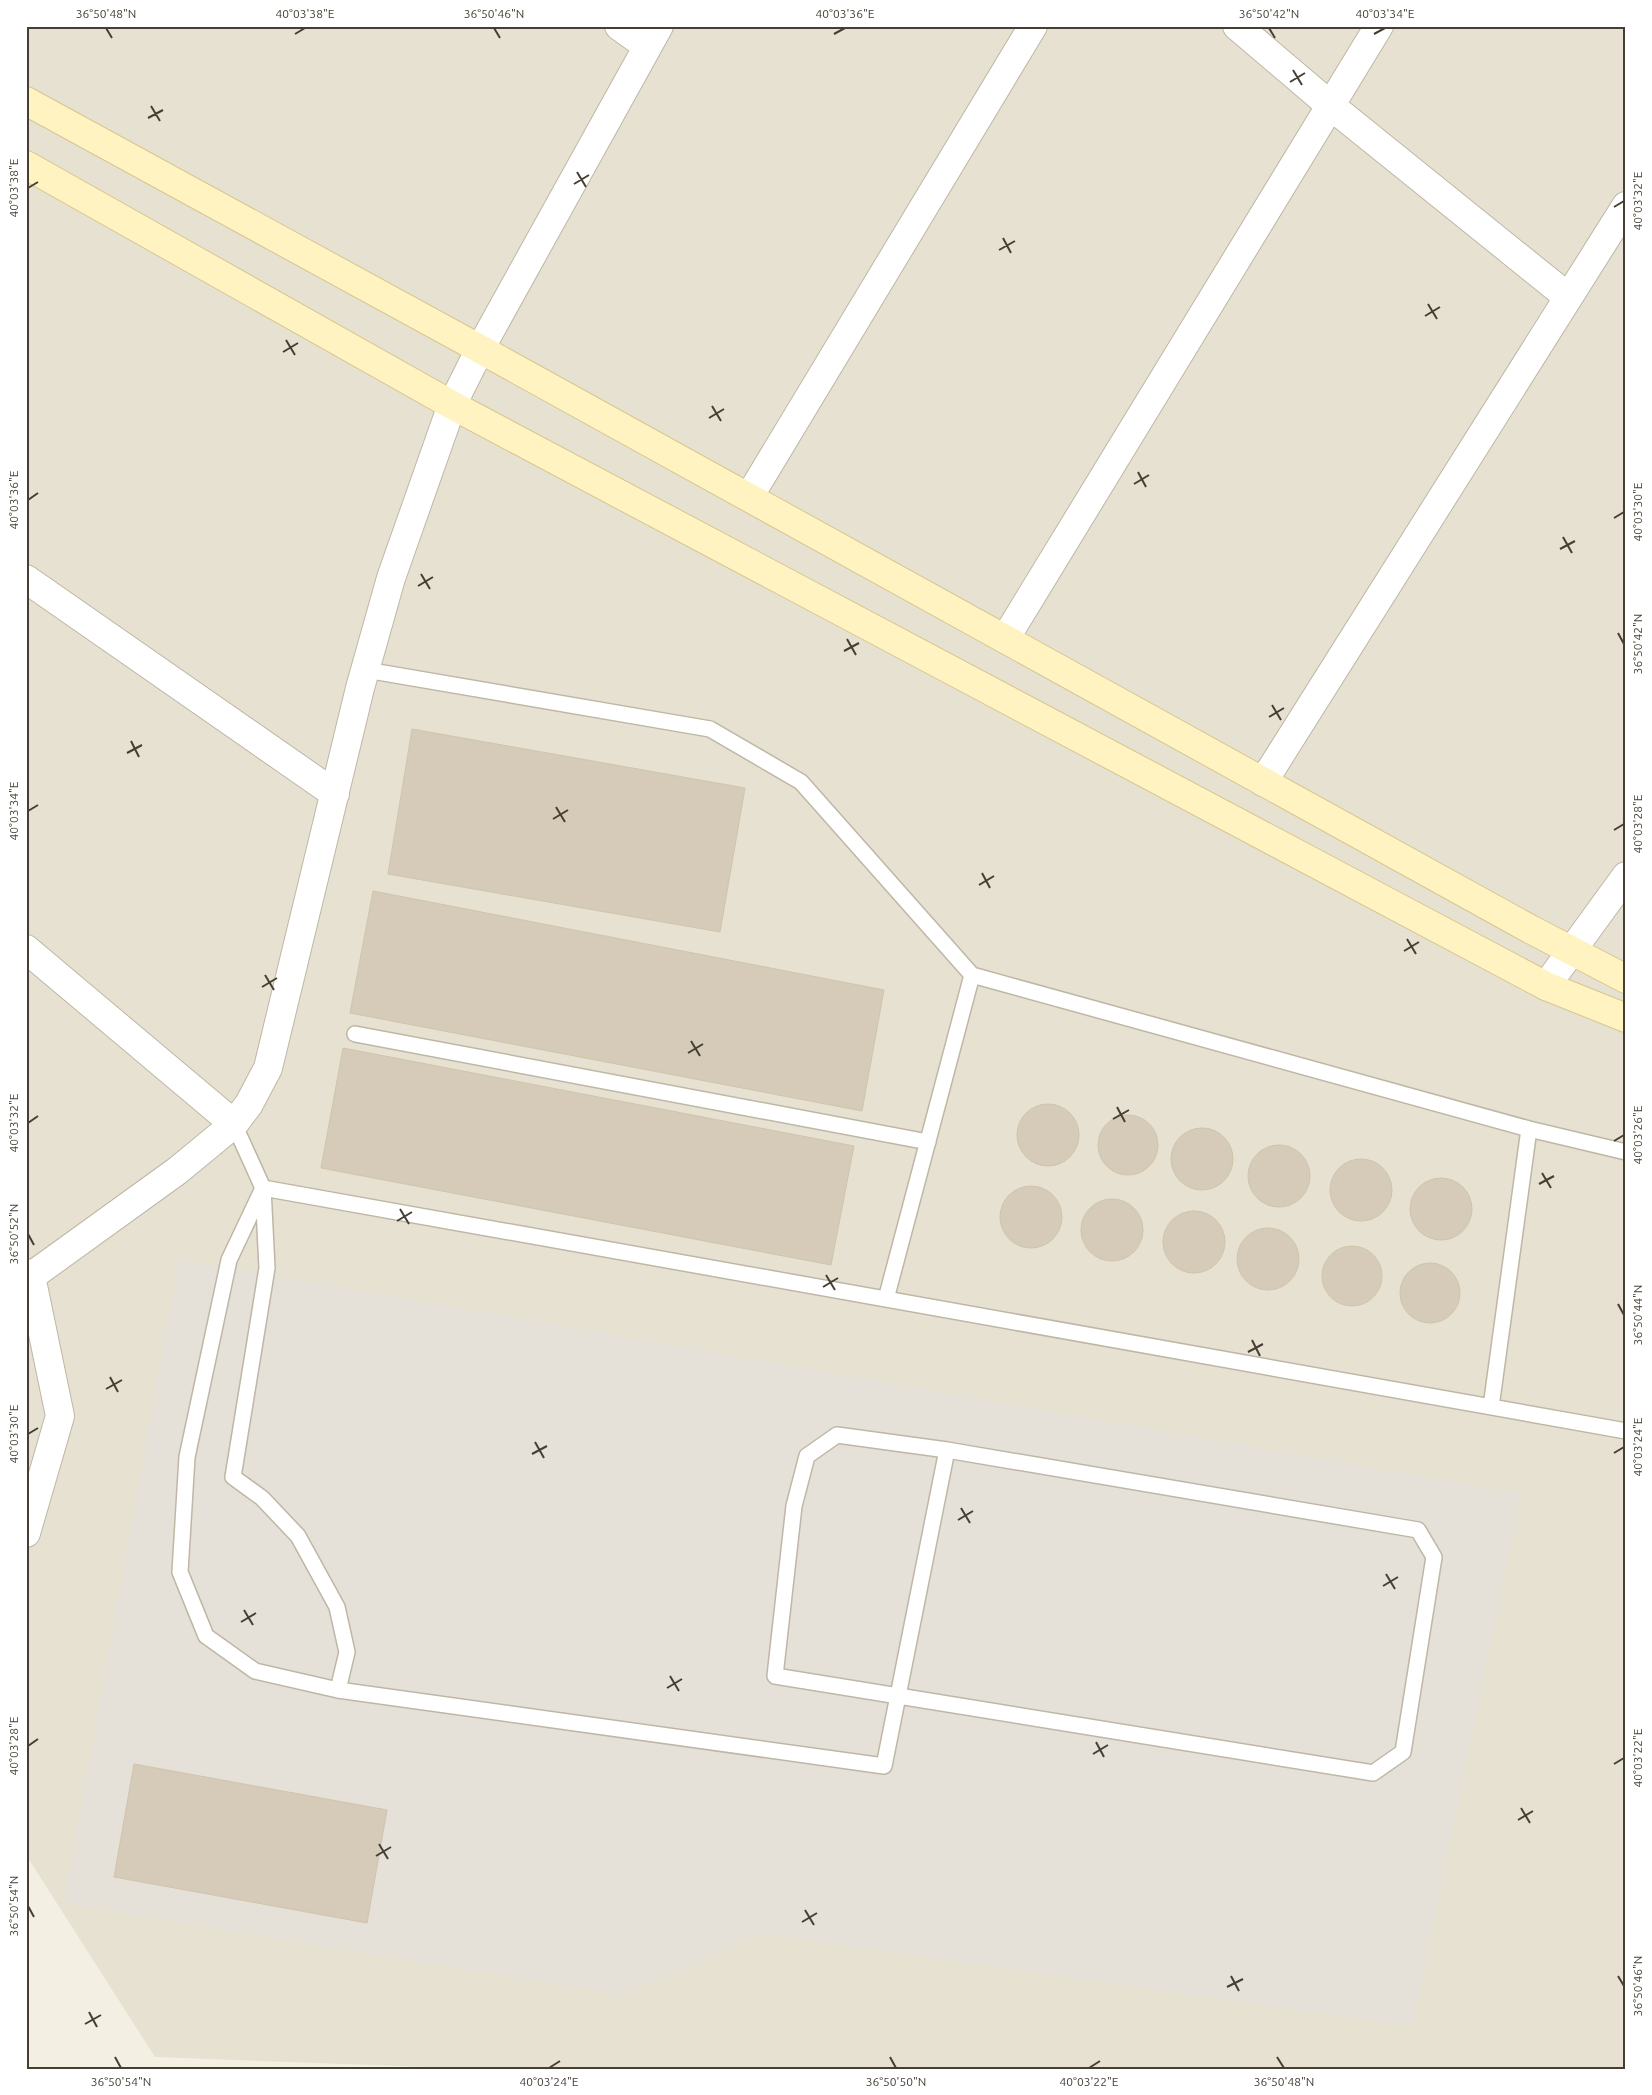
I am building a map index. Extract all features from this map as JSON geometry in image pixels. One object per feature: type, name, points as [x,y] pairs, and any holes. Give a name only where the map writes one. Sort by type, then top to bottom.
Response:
[{"type":"main road","points":[[26,101],[480,349],[1530,929],[1626,979]]},
{"type":"main road","points":[[26,165],[452,405],[1546,986],[1626,1018]]},
{"type":"street","points":[[26,1533],[60,1416],[28,1276],[177,1170],[234,1124],[249,1104],[268,1068],[366,670],[391,578],[452,405],[480,349],[653,36],[619,26]]},
{"type":"street","points":[[749,498],[1033,26]]},
{"type":"street","points":[[1237,26],[1331,106],[1568,297]]},
{"type":"street","points":[[1005,639],[1379,26]]},
{"type":"street","points":[[1263,782],[1626,206]]},
{"type":"street","points":[[26,579],[335,794]]},
{"type":"street","points":[[1546,986],[1626,876]]},
{"type":"street","points":[[26,949],[234,1124]]},
{"type":"lane","points":[[366,670],[710,729],[801,782],[972,975],[1529,1129],[1626,1152]]},
{"type":"lane","points":[[886,1298],[972,975]]},
{"type":"lane","points":[[355,1034],[928,1142]]},
{"type":"lane","points":[[234,1124],[263,1188],[267,1268],[233,1477],[262,1498],[298,1536],[336,1607],[347,1652],[338,1690]]},
{"type":"lane","points":[[1491,1407],[1529,1129]]},
{"type":"lane","points":[[263,1188],[1626,1431]]},
{"type":"lane","points":[[263,1188],[229,1260],[187,1457],[180,1572],[206,1636],[255,1671],[338,1690],[884,1766],[947,1450]]},
{"type":"lane","points":[[837,1435],[947,1450],[1418,1530],[1434,1557],[1403,1752],[1373,1773],[775,1676],[794,1506],[807,1456],[837,1435]]},
{"type":"shaded area","points":[[26,26],[1626,26],[1626,2069],[482,2069],[155,2057],[26,1855]]},
{"type":"shaded area","points":[[179,1259],[1521,1494],[1412,2026],[761,1933],[623,1995],[64,1903]]},
{"type":"building","points":[[412,729],[745,788],[720,932],[388,874]]},
{"type":"building","points":[[373,891],[884,990],[862,1111],[350,1013]]},
{"type":"building","points":[[343,1048],[854,1146],[831,1265],[321,1168]]},
{"type":"building","points":[[1042,1104],[1054,1104],[1070,1113],[1077,1123],[1079,1135],[1077,1147],[1070,1157],[1054,1166],[1042,1166],[1031,1161],[1022,1152],[1017,1141],[1017,1129],[1022,1118],[1031,1109]]},
{"type":"building","points":[[1128,1115],[1145,1120],[1153,1128],[1158,1145],[1153,1162],[1145,1170],[1128,1175],[1111,1170],[1103,1162],[1098,1145],[1103,1128],[1111,1120]]},
{"type":"building","points":[[1196,1128],[1208,1128],[1224,1137],[1231,1147],[1233,1159],[1231,1171],[1224,1181],[1208,1190],[1196,1190],[1185,1185],[1176,1176],[1171,1165],[1171,1153],[1176,1142],[1185,1133]]},
{"type":"building","points":[[1279,1145],[1291,1147],[1301,1154],[1308,1164],[1310,1176],[1308,1188],[1301,1198],[1291,1205],[1279,1207],[1267,1205],[1257,1198],[1250,1188],[1248,1176],[1250,1164],[1257,1154],[1267,1147]]},
{"type":"building","points":[[1361,1159],[1373,1161],[1383,1168],[1390,1178],[1392,1190],[1390,1202],[1383,1212],[1373,1219],[1361,1221],[1349,1219],[1339,1212],[1332,1202],[1330,1190],[1332,1178],[1339,1168],[1349,1161]]},
{"type":"building","points":[[1441,1178],[1458,1183],[1463,1187],[1467,1192],[1472,1209],[1467,1226],[1463,1231],[1458,1235],[1441,1240],[1424,1235],[1419,1231],[1415,1226],[1410,1209],[1415,1192],[1419,1187],[1424,1183]]},
{"type":"building","points":[[1025,1186],[1037,1186],[1053,1195],[1060,1205],[1062,1217],[1060,1229],[1053,1239],[1037,1248],[1025,1248],[1014,1243],[1005,1234],[1000,1223],[1000,1211],[1005,1200],[1014,1191]]},
{"type":"building","points":[[1112,1199],[1124,1201],[1134,1208],[1141,1218],[1143,1230],[1141,1242],[1134,1252],[1124,1259],[1112,1261],[1100,1259],[1090,1252],[1083,1242],[1081,1230],[1083,1218],[1090,1208],[1100,1201]]},
{"type":"building","points":[[1194,1211],[1211,1216],[1216,1220],[1220,1225],[1225,1242],[1220,1259],[1216,1264],[1211,1268],[1194,1273],[1177,1268],[1172,1264],[1168,1259],[1163,1242],[1168,1225],[1172,1220],[1177,1216]]},
{"type":"building","points":[[1262,1228],[1274,1228],[1290,1237],[1297,1247],[1299,1259],[1297,1271],[1290,1281],[1274,1290],[1262,1290],[1251,1285],[1242,1276],[1237,1265],[1237,1253],[1242,1242],[1251,1233]]},
{"type":"building","points":[[1346,1246],[1358,1246],[1369,1251],[1377,1259],[1382,1270],[1380,1288],[1369,1301],[1358,1306],[1346,1306],[1335,1301],[1327,1293],[1322,1282],[1322,1270],[1327,1259],[1335,1251]]},
{"type":"building","points":[[1430,1263],[1447,1268],[1455,1276],[1460,1293],[1455,1310],[1447,1318],[1430,1323],[1413,1318],[1405,1310],[1400,1293],[1405,1276],[1413,1268]]},
{"type":"building","points":[[134,1764],[387,1810],[367,1923],[114,1877]]}]
